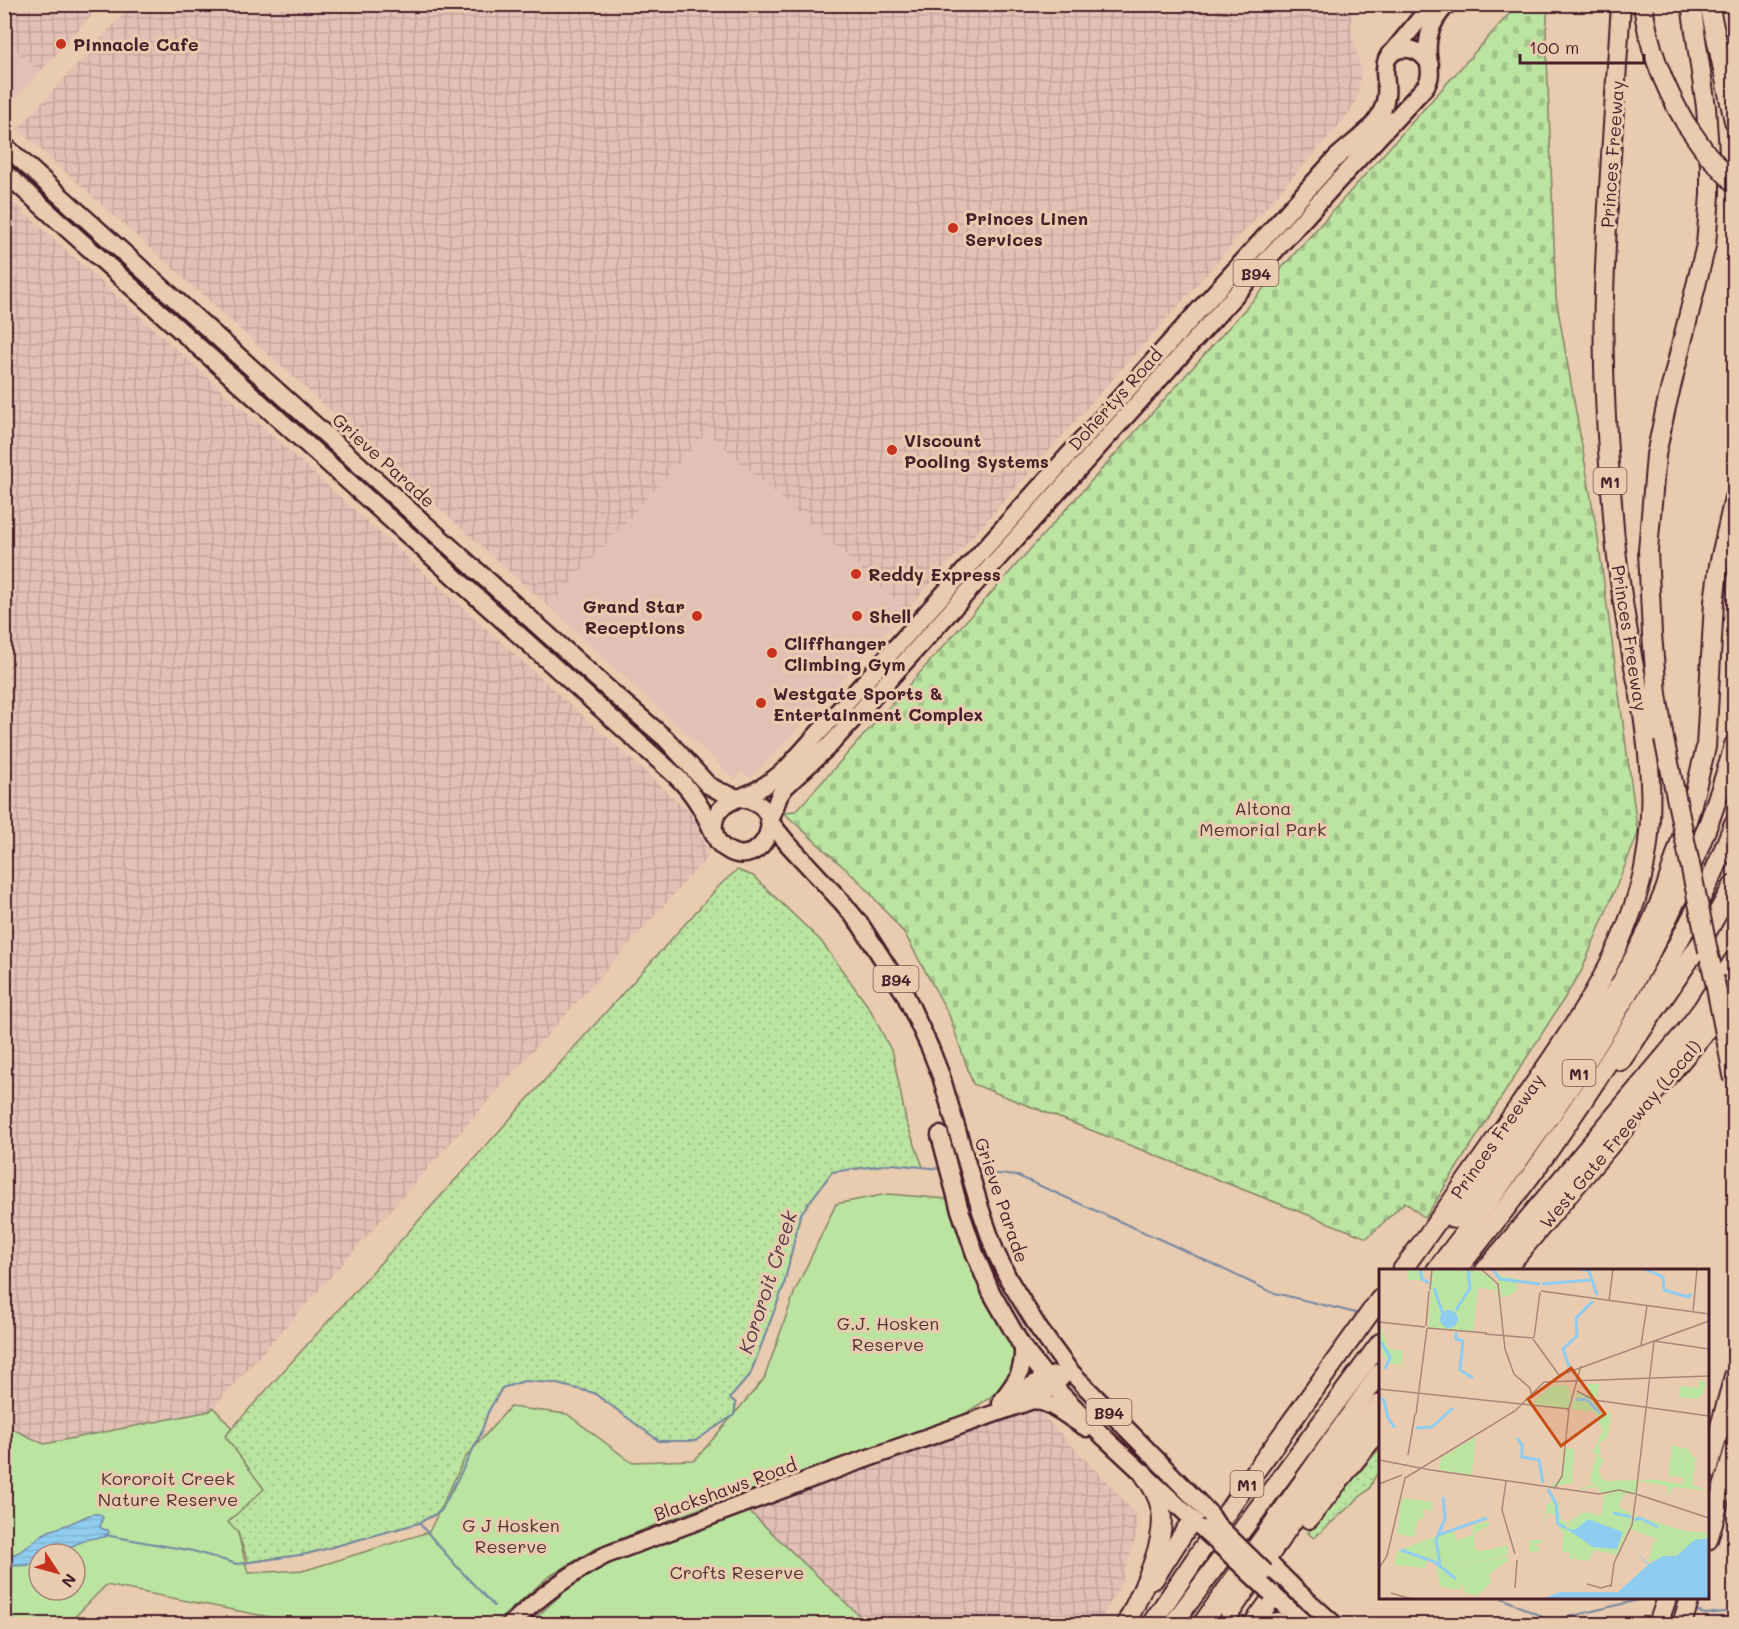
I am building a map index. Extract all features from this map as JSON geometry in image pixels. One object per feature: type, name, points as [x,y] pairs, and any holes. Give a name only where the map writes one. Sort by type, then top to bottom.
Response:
[{"type":"highway","name":"Princes Freeway","points":[[1443,1215],[1590,1000],[1617,950],[1628,923],[1639,888],[1649,839],[1652,811],[1647,745],[1618,561],[1605,391],[1604,297],[1621,4]]},
{"type":"highway","points":[[1643,4],[1650,42],[1673,101],[1707,154],[1734,183]]},
{"type":"highway","points":[[1691,4],[1706,107],[1710,195],[1706,245],[1656,455],[1648,551],[1657,694],[1664,739],[1734,1080]]},
{"type":"highway","points":[[1709,4],[1734,121]]},
{"type":"highway","points":[[1416,1269],[1538,1105],[1607,1005],[1633,960],[1665,890],[1698,785],[1706,747],[1714,602],[1719,565],[1733,501]]},
{"type":"highway","name":"M1","points":[[1437,1269],[1502,1185],[1543,1126],[1629,992],[1658,940],[1696,859],[1734,745]]},
{"type":"highway","name":"M1","points":[[1458,1269],[1534,1170],[1604,1069],[1662,973],[1710,880],[1734,823]]},
{"type":"highway","points":[[1534,1170],[1576,1121],[1630,1049],[1702,942],[1734,884]]},
{"type":"highway","points":[[1486,1269],[1684,1032],[1703,1008],[1734,960]]},
{"type":"highway","name":"West Gate Freeway (Local)","points":[[1506,1269],[1734,998]]},
{"type":"highway","points":[[1443,1215],[1607,1005]]},
{"type":"highway","name":"M1","points":[[1402,1269],[1443,1215]]},
{"type":"highway","name":"M1","points":[[1173,1624],[1216,1565],[1358,1351],[1379,1301]]},
{"type":"highway","points":[[1358,1351],[1379,1321]]},
{"type":"highway","name":"M1","points":[[1151,1624],[1247,1483],[1358,1351],[1379,1343]]},
{"type":"highway","name":"M1","points":[[1202,1624],[1379,1374]]},
{"type":"highway","points":[[1709,1463],[1734,1376]]},
{"type":"highway","points":[[1226,1619],[1290,1525],[1379,1405]]},
{"type":"highway","points":[[1226,1619],[1379,1430]]},
{"type":"highway","points":[[1709,1533],[1734,1449]]},
{"type":"highway","points":[[1126,1624],[1148,1576],[1160,1539],[1162,1524],[1156,1494],[1143,1473]]},
{"type":"highway","points":[[1126,1624],[1186,1529],[1202,1521]]},
{"type":"highway","points":[[1253,1624],[1269,1602],[1271,1593]]},
{"type":"highway","points":[[1658,1624],[1666,1599]]},
{"type":"highway","points":[[1682,1624],[1690,1599]]},
{"type":"highway","points":[[1262,1624],[1279,1622],[1288,1624]]},
{"type":"main road","name":"Dohertys Road","points":[[770,821],[779,796],[788,783],[830,745],[1053,498],[1081,454],[1335,159],[1374,124],[1382,113],[1386,100],[1384,68],[1388,57],[1432,4]]},
{"type":"main road","name":"Dohertys Road","points":[[739,798],[759,789],[787,768],[1040,487],[1081,454],[1425,87],[1430,76],[1427,47],[1431,28],[1438,15],[1448,4]]},
{"type":"main road","points":[[1388,57],[1400,49],[1412,49],[1423,56],[1430,65]]},
{"type":"main road","points":[[1384,75],[1389,83],[1401,91],[1412,92],[1425,87]]},
{"type":"main road","name":"Grieve Parade","points":[[4,145],[666,739],[704,782],[739,798]]},
{"type":"main road","points":[[4,172],[687,786],[698,801],[718,842],[727,850],[739,855],[753,851],[762,844],[766,838],[770,821],[758,804],[739,798]]},
{"type":"main road","points":[[1040,487],[1053,498]]},
{"type":"main road","name":"B94","points":[[715,834],[714,822],[719,811],[727,803],[739,798]]},
{"type":"main road","name":"Grieve Parade","points":[[770,821],[860,924],[905,994],[941,1076],[995,1251],[1009,1280],[1039,1329],[1069,1370],[1202,1521],[1271,1593],[1305,1624]]},
{"type":"main road","name":"Grieve Parade","points":[[940,1135],[959,1208],[991,1292],[1023,1348],[1049,1382],[1143,1473],[1202,1521],[1222,1519],[1268,1568],[1334,1624]]},
{"type":"main road","points":[[1000,1403],[1021,1373],[1024,1361],[1023,1348]]},
{"type":"main road","points":[[1049,1382],[1069,1370]]},
{"type":"main road","name":"Blackshaws Road","points":[[511,1624],[560,1582],[606,1555],[735,1506],[1032,1400],[1049,1382]]},
{"type":"main road","name":"Blackshaws Road","points":[[969,1422],[1000,1403],[1049,1382]]},
{"type":"main road","points":[[1032,1400],[1048,1404],[1104,1437]]},
{"type":"main road","points":[[1268,1568],[1271,1593]]},
{"type":"shaded area","points":[[4,5],[101,5],[40,72],[5,40]]},
{"type":"shaded area","points":[[132,5],[1355,5],[1351,18],[1352,36],[1361,69],[1358,96],[1341,123],[907,610],[707,432],[549,607],[18,129]]},
{"type":"shaded area","points":[[4,40],[40,72],[5,110],[4,110]]},
{"type":"shaded area","points":[[4,194],[694,816],[709,855],[210,1411],[43,1444],[4,1425]]},
{"type":"shaded area","points":[[707,432],[907,610],[751,778],[742,771],[735,779],[549,607]]},
{"type":"shaded area","points":[[1034,1406],[1120,1496],[1136,1518],[1136,1536],[1120,1586],[1098,1624],[897,1624],[888,1616],[880,1624],[868,1624],[749,1511]]},
{"type":"green space","name":"Altona Memorial Park","points":[[1517,5],[1548,5],[1546,32],[1556,298],[1597,532],[1638,834],[1581,972],[1425,1218],[1405,1202],[1367,1238],[973,1084],[949,1015],[905,934],[862,884],[783,812],[796,811]]},
{"type":"green space","points":[[5,156],[216,346],[207,344],[155,300],[132,274],[8,163]]},
{"type":"green space","points":[[232,359],[469,576],[465,576],[324,452],[301,425],[238,369]]},
{"type":"green space","points":[[737,870],[753,876],[821,941],[870,1009],[893,1054],[906,1121],[923,1167],[891,1164],[832,1172],[800,1215],[784,1285],[750,1375],[730,1398],[736,1403],[734,1415],[695,1441],[659,1441],[594,1393],[553,1383],[524,1381],[502,1388],[488,1412],[480,1436],[441,1511],[419,1523],[307,1554],[248,1562],[238,1533],[227,1522],[225,1436],[721,884]]},
{"type":"green space","name":"G.J. Hosken Reserve","points":[[887,1194],[948,1199],[982,1291],[1010,1342],[1015,1359],[1014,1366],[1000,1389],[961,1416],[665,1521],[593,1550],[548,1577],[494,1624],[290,1624],[285,1620],[106,1585],[68,1624],[5,1624],[4,1425],[44,1444],[210,1411],[213,1407],[232,1428],[225,1436],[264,1489],[228,1522],[238,1533],[248,1573],[306,1570],[429,1532],[465,1458],[510,1407],[567,1414],[631,1462],[695,1460],[764,1379],[795,1291],[836,1204]]},
{"type":"green space","points":[[1379,1449],[1379,1472],[1369,1489],[1314,1538],[1308,1533]]},
{"type":"green space","name":"Crofts Reserve","points":[[749,1511],[868,1624],[529,1624],[588,1570]]},
{"type":"water","points":[[99,1514],[103,1517],[100,1527],[108,1530],[109,1533],[105,1537],[81,1542],[33,1542],[45,1533],[87,1516]]},
{"type":"water","points":[[27,1546],[27,1565],[5,1568],[5,1555],[21,1551]]},
{"type":"waterway","name":"Kororoit Creek","points":[[105,1535],[193,1551],[237,1564],[307,1554],[419,1523],[441,1511],[480,1436],[488,1412],[502,1388],[524,1381],[553,1383],[594,1393],[659,1441],[695,1441],[734,1415],[736,1403],[730,1398],[750,1375],[784,1285],[800,1215],[832,1172],[891,1164],[942,1169]]},
{"type":"waterway","name":"Kororoit Creek","points":[[977,1172],[1018,1176],[1271,1292],[1360,1314]]},
{"type":"waterway","points":[[420,1524],[494,1606]]},
{"type":"waterway","name":"Kororoit Creek","points":[[1504,1599],[1551,1621],[1643,1599]]},
{"type":"waterway","name":"Kororoit Creek","points":[[1693,1610],[1705,1614],[1734,1611]]},
{"type":"place","name":"Pinnacle Cafe","points":[[61,44]]},
{"type":"place","name":"Princes Linen Services","points":[[953,228]]},
{"type":"place","name":"Viscount Pooling Systems","points":[[892,450]]},
{"type":"place","name":"Reddy Express","points":[[856,574]]},
{"type":"place","name":"Grand Star Receptions","points":[[697,616]]},
{"type":"place","name":"Shell","points":[[857,616]]},
{"type":"place","name":"Cliffhanger Climbing Gym","points":[[772,653]]},
{"type":"place","name":"Westgate Sports & Entertainment Complex","points":[[761,703]]},
{"type":"park label","name":"Kororoit Creek Nature Reserve","points":[[168,1488]]},
{"type":"park label","name":"G J Hosken Reserve","points":[[511,1535]]}]
